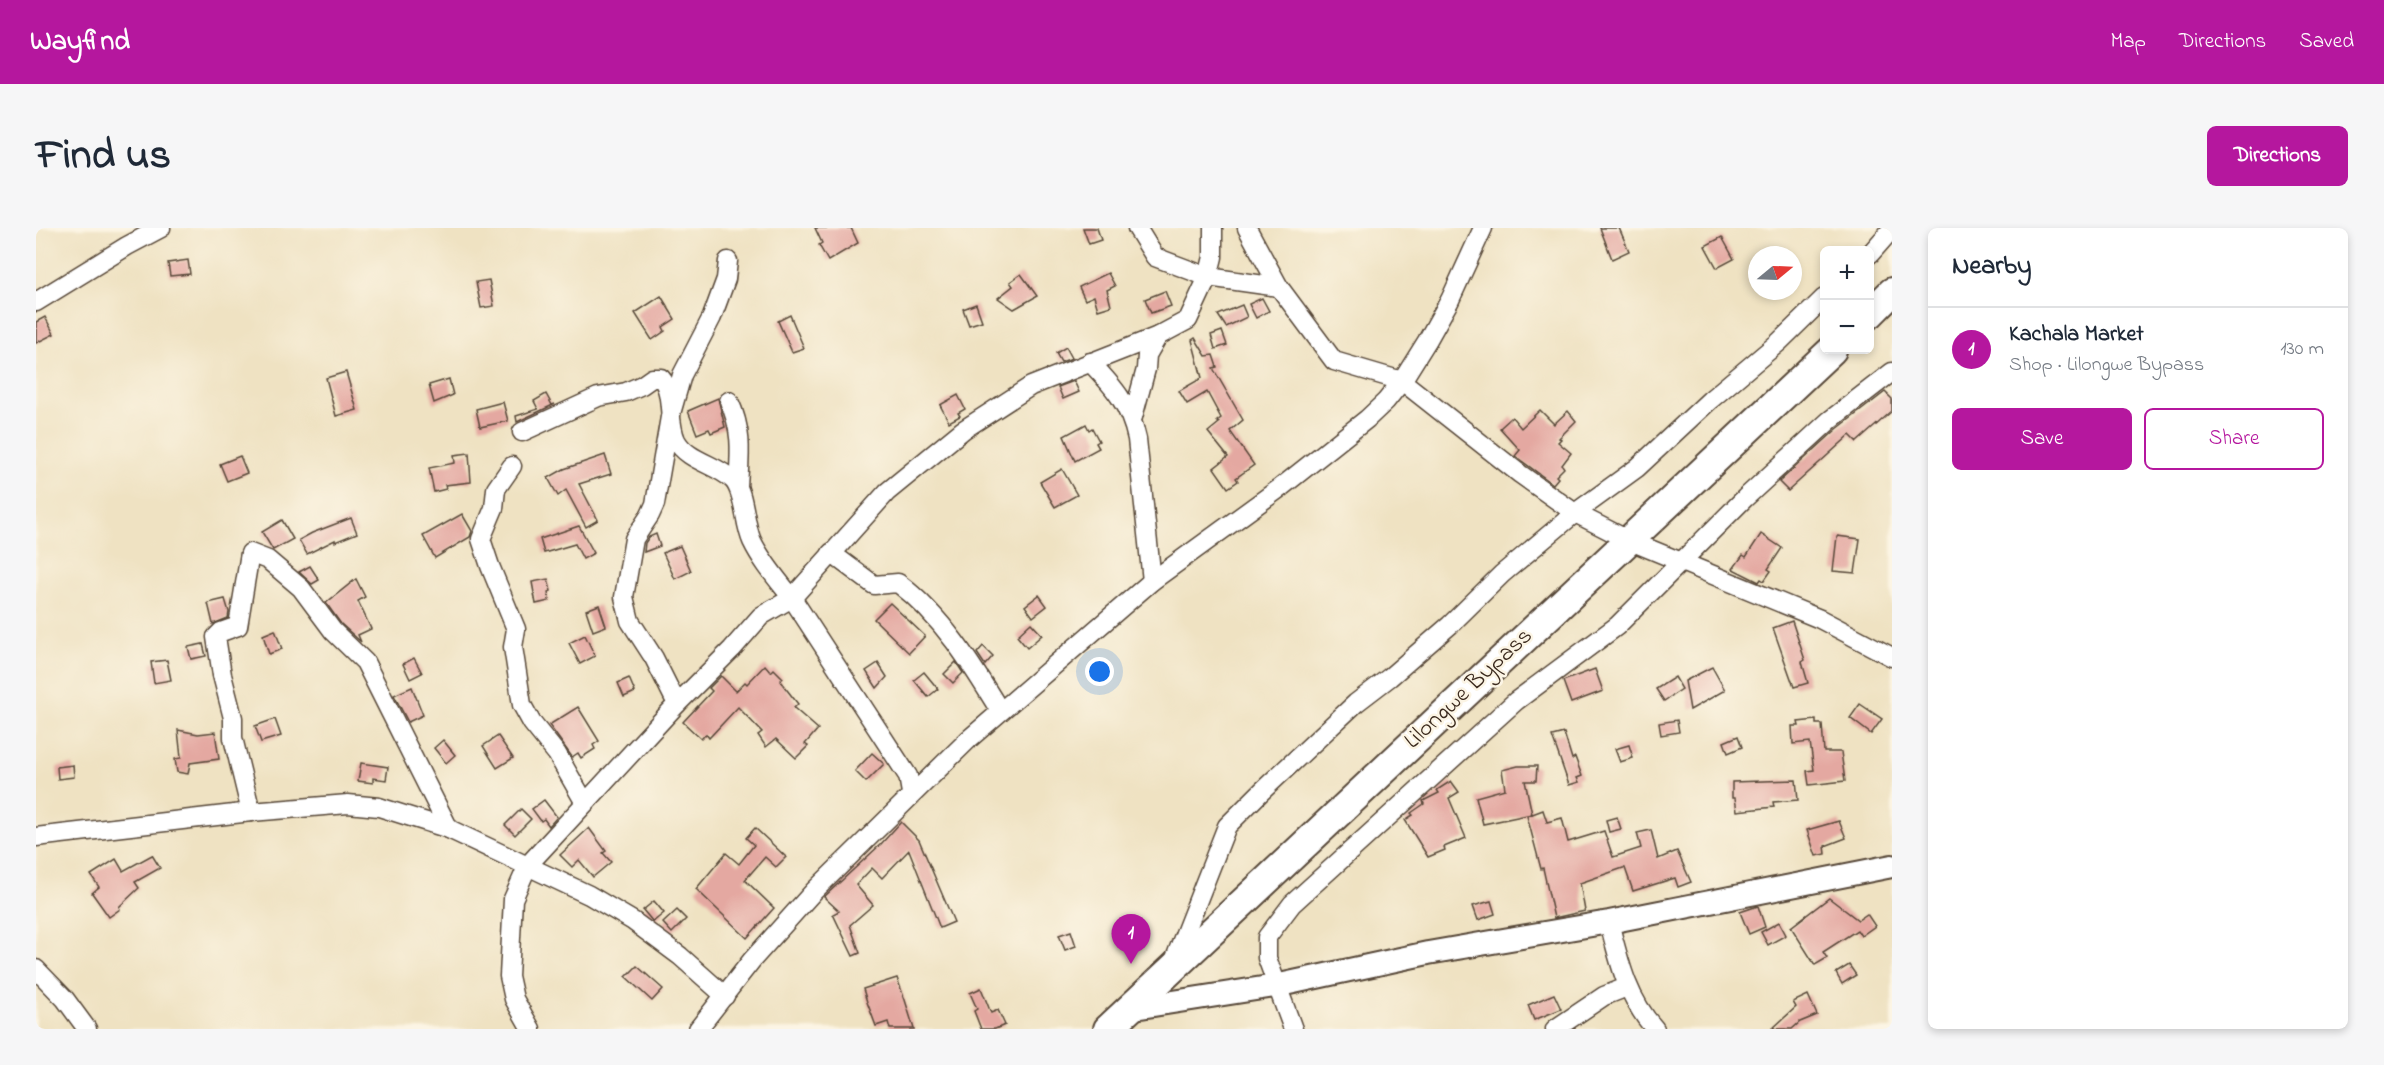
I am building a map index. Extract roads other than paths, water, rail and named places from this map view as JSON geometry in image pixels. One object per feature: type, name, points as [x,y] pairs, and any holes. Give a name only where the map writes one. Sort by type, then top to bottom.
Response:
[{"type":"main road","points":[[1874,309],[1892,292]]},
{"type":"main road","name":"Lilongwe Bypass","points":[[1108,1029],[1828,354]]},
{"type":"street","points":[[36,302],[127,246],[161,228]]},
{"type":"street","points":[[1137,228],[1155,256],[1208,277],[1279,287]]},
{"type":"street","points":[[531,1029],[514,999],[509,976],[513,899],[528,865],[761,616],[792,598],[887,492],[963,430],[1031,386],[1158,336],[1188,320],[1208,277],[1213,257],[1213,228]]},
{"type":"street","points":[[1247,228],[1279,287],[1335,361],[1402,381],[1520,474],[1575,513],[1628,540],[1820,619],[1892,657]]},
{"type":"street","points":[[698,1029],[752,960],[814,891],[911,793],[1000,711],[1152,581],[1280,488],[1367,419],[1402,381],[1450,300],[1483,228]]},
{"type":"street","points":[[1874,249],[1892,229]]},
{"type":"street","points":[[677,704],[654,658],[630,621],[624,597],[634,539],[650,515],[654,504],[670,417],[681,375],[712,317],[726,279],[728,261]]},
{"type":"street","points":[[1172,968],[1227,826],[1356,703],[1390,677],[1502,574],[1575,513],[1637,468],[1710,400],[1779,342],[1822,300]]},
{"type":"street","points":[[1152,581],[1132,417],[1146,369],[1147,355],[1158,336]]},
{"type":"street","points":[[1090,362],[1110,383],[1132,417]]},
{"type":"street","points":[[1293,1029],[1275,987],[1267,958],[1267,937],[1292,904],[1516,701],[1617,626],[1745,498],[1830,420],[1892,372]]},
{"type":"street","points":[[522,432],[597,397],[626,392],[652,378],[661,378],[666,383],[670,417],[676,440],[686,452],[731,478],[738,486]]},
{"type":"street","points":[[729,401],[738,421],[741,446],[738,486],[753,542],[770,571],[792,598],[908,776],[911,793]]},
{"type":"street","points":[[512,466],[496,489],[494,508],[482,539],[490,566],[516,629],[513,647],[522,705],[532,723],[557,754],[585,803]]},
{"type":"street","points":[[250,812],[233,738],[233,718],[222,675],[216,637],[221,632],[238,626],[250,553],[268,560],[301,588],[333,631],[365,662],[391,718],[449,829]]},
{"type":"street","points":[[831,554],[874,585],[898,583],[914,595],[949,635],[974,669],[1000,711]]},
{"type":"street","points":[[36,837],[250,812],[348,804],[379,807],[449,829],[589,895],[633,921],[680,956],[725,996]]},
{"type":"street","points":[[1128,1009],[1275,987],[1428,953],[1609,922],[1892,866]]},
{"type":"street","points":[[1609,922],[1627,987],[1635,1003],[1655,1029]]},
{"type":"street","points":[[36,969],[65,999],[87,1029]]},
{"type":"street","points":[[1555,1029],[1604,996],[1627,987]]},
{"type":"place","name":"Kachala Market","points":[[1131,964]]}]
